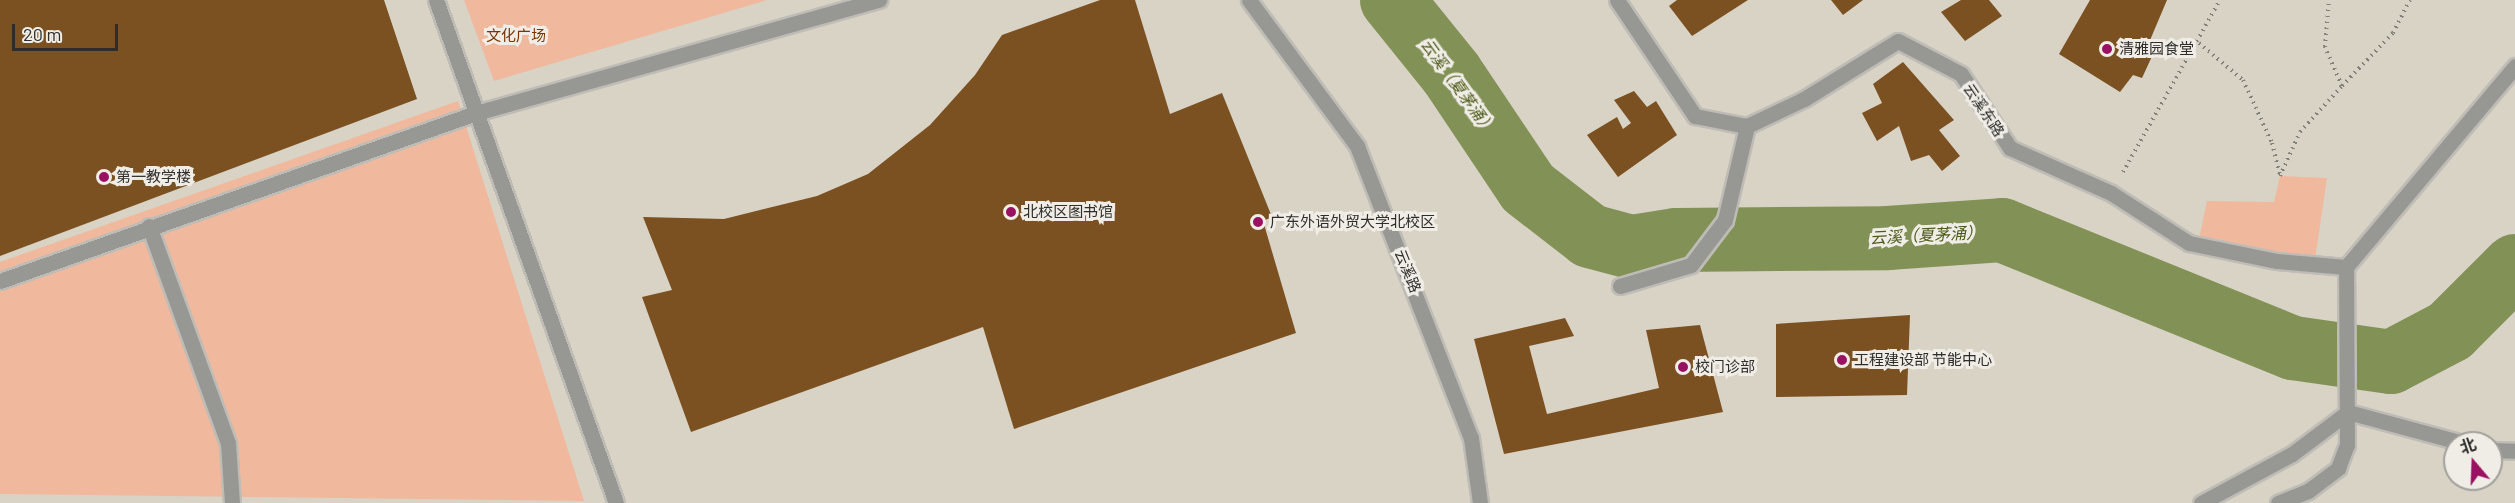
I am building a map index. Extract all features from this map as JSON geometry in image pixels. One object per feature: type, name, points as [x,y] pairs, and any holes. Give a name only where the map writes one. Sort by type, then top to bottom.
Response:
[{"type":"lane","points":[[436,0],[616,503]]},
{"type":"lane","points":[[0,280],[148,226],[476,114],[879,0]]},
{"type":"lane","name":"云溪路","points":[[1249,0],[1357,146],[1471,438],[1480,503]]},
{"type":"lane","points":[[1617,0],[1695,116],[1747,126],[1725,220],[1691,265],[1620,286]]},
{"type":"lane","name":"云溪东路","points":[[1747,126],[1804,99],[1898,41],[1961,74],[2010,148],[2111,193],[2189,243],[2277,261],[2346,267]]},
{"type":"lane","points":[[2278,503],[2308,490],[2338,468],[2347,445],[2346,267],[2515,66]]},
{"type":"lane","points":[[148,226],[228,443],[232,503]]},
{"type":"lane","points":[[2348,412],[2443,438]]},
{"type":"lane","points":[[2200,503],[2292,454],[2348,412]]},
{"type":"path","points":[[2111,193],[2199,43],[2220,0]]},
{"type":"path","points":[[2329,0],[2325,47],[2342,86]]},
{"type":"path","points":[[2199,43],[2243,80],[2272,143],[2280,176],[2300,132],[2393,33],[2410,0]]},
{"type":"shaded area","name":"广东外语外贸大学北校区","points":[[0,0],[2515,0],[2515,503],[0,503]]},
{"type":"green space","name":"文化广场","points":[[464,0],[767,0],[494,81]]},
{"type":"green space","points":[[458,101],[584,501],[0,494],[0,262]]},
{"type":"green space","points":[[2280,176],[2327,178],[2314,266],[2198,244],[2207,201],[2274,202]]},
{"type":"building","name":"第一教学楼","points":[[0,0],[384,0],[417,99],[0,256]]},
{"type":"building","name":"北校区图书馆","points":[[1100,0],[1135,0],[1170,114],[1222,93],[1272,217],[1263,221],[1296,333],[1014,429],[983,327],[691,432],[642,297],[672,290],[643,217],[724,219],[817,196],[868,174],[930,125],[975,75],[1002,35]]},
{"type":"building","points":[[1677,0],[1748,0],[1692,36],[1669,6]]},
{"type":"building","points":[[1831,0],[1863,0],[1843,15]]},
{"type":"building","points":[[1961,0],[1989,0],[2002,16],[1965,41],[1941,12]]},
{"type":"building","name":"清雅园食堂","points":[[2090,0],[2167,0],[2148,45],[2154,52],[2142,78],[2133,75],[2120,92],[2059,54]]},
{"type":"building","points":[[1903,62],[1954,120],[1939,130],[1960,156],[1942,171],[1929,155],[1911,161],[1899,126],[1877,141],[1862,113],[1882,103],[1873,84]]},
{"type":"building","points":[[1634,91],[1647,107],[1656,101],[1677,135],[1618,177],[1587,135],[1617,117],[1623,129],[1631,123],[1614,100]]},
{"type":"building","name":"工程建设部 节能中心","points":[[1910,315],[1907,395],[1776,397],[1776,324]]},
{"type":"building","name":"校门诊部","points":[[1565,318],[1574,336],[1529,346],[1547,414],[1659,388],[1646,330],[1700,325],[1723,412],[1504,454],[1474,339]]},
{"type":"waterway","name":"云溪（夏茅涌）","points":[[1392,0],[1451,73],[1528,188],[1590,236],[1631,247],[1676,240],[1888,238],[2002,230],[2293,348],[2391,362],[2450,331],[2515,266]]},
{"type":"place","name":"清雅园食堂","points":[[2107,49]]},
{"type":"place","name":"第一教学楼","points":[[104,177]]},
{"type":"place","name":"北校区图书馆","points":[[1011,212]]},
{"type":"place","name":"广东外语外贸大学北校区","points":[[1258,222]]},
{"type":"place","name":"工程建设部 节能中心","points":[[1842,360]]},
{"type":"place","name":"校门诊部","points":[[1683,367]]}]
